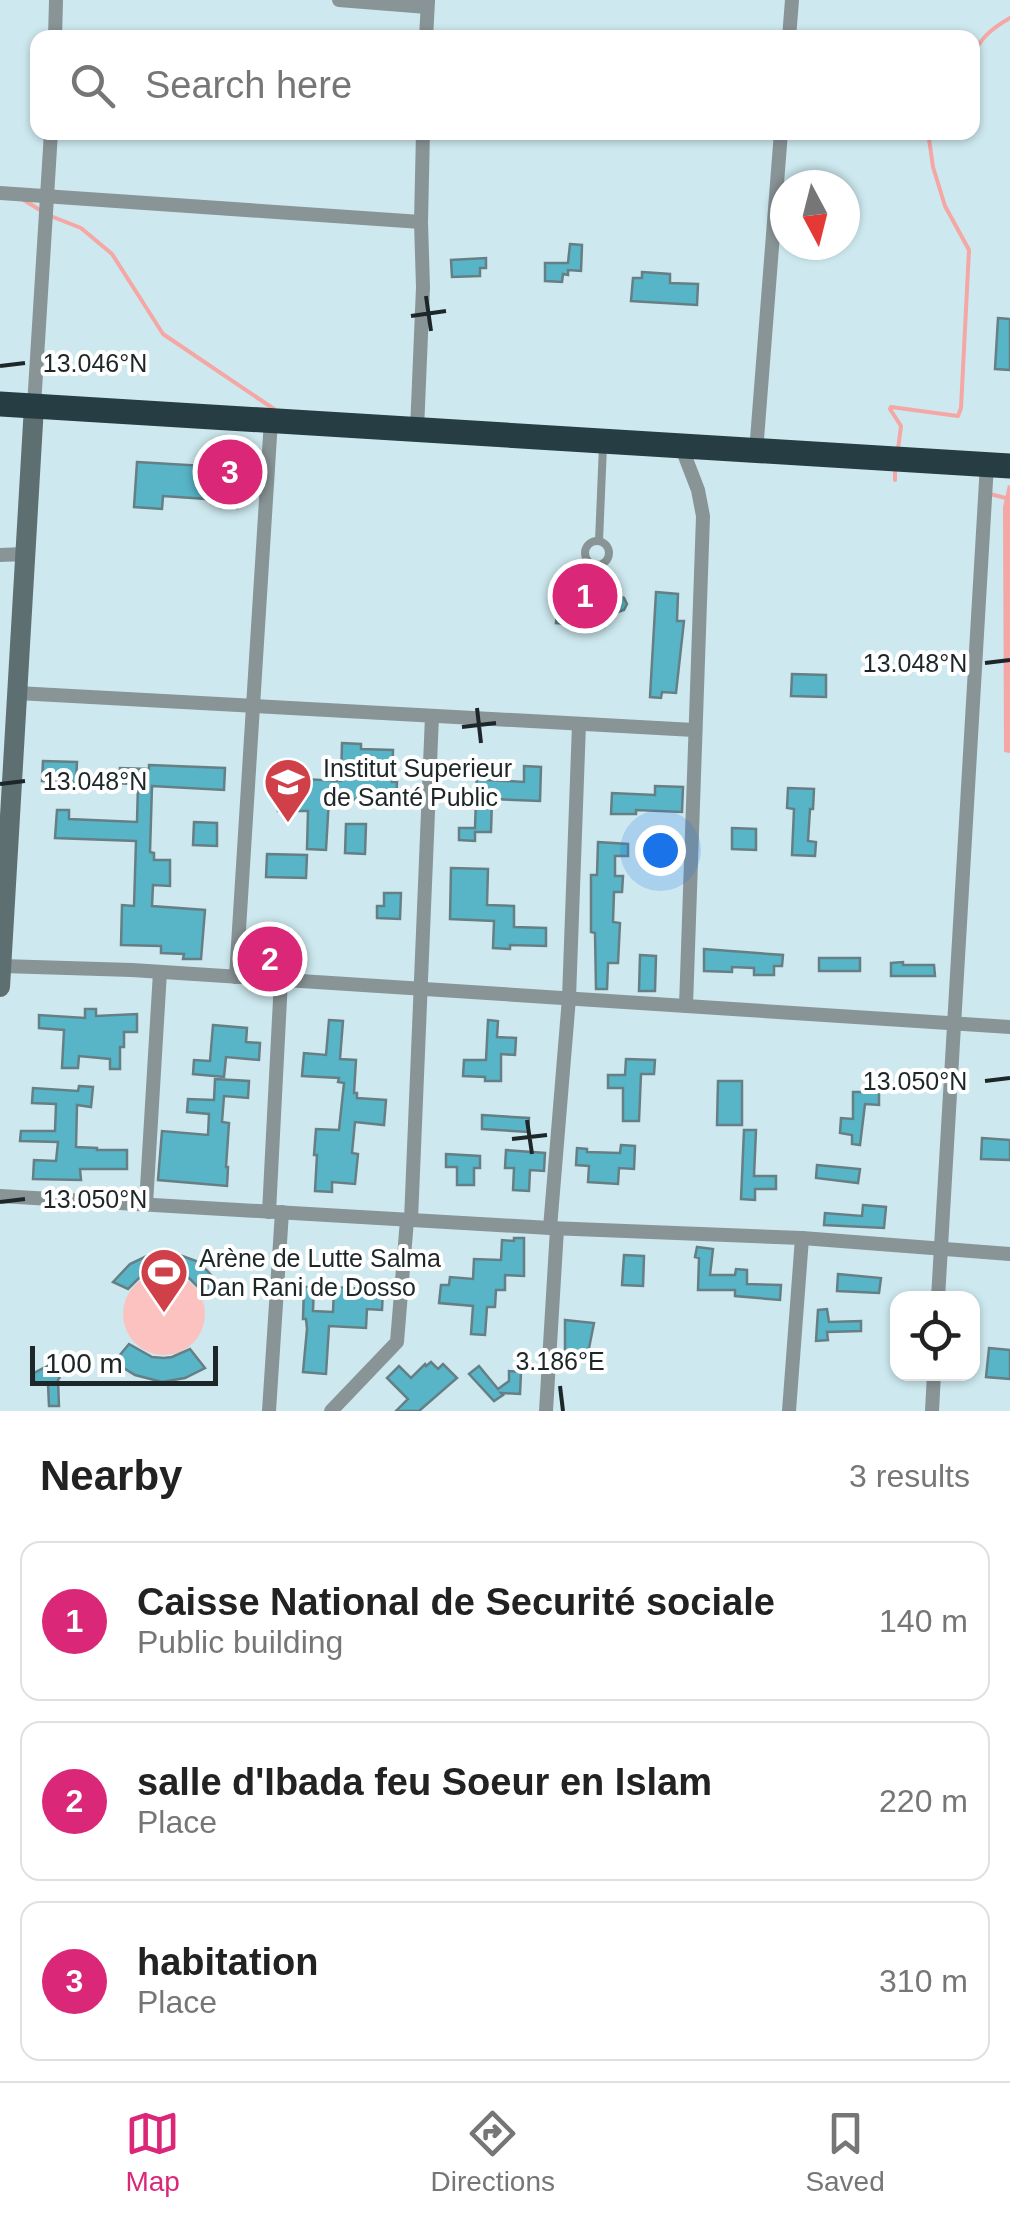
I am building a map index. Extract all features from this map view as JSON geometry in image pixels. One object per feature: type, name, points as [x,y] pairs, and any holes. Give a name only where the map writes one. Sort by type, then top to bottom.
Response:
[{"type":"highway","points":[[0,404],[681,446],[994,473]]},
{"type":"main road","points":[[1,976],[34,406]]},
{"type":"street","points":[[55,30],[56,0]]},
{"type":"street","points":[[339,0],[427,3],[426,30]]},
{"type":"street","points":[[789,30],[792,0]]},
{"type":"street","points":[[34,406],[51,140]]},
{"type":"street","points":[[417,430],[423,140]]},
{"type":"street","points":[[756,452],[780,140]]},
{"type":"street","points":[[0,193],[420,222]]},
{"type":"street","points":[[236,977],[271,420]]},
{"type":"street","points":[[681,446],[698,490],[703,516],[686,1006]]},
{"type":"street","points":[[938,1291],[984,512],[994,473]]},
{"type":"street","points":[[0,555],[25,554]]},
{"type":"street","points":[[17,692],[694,730]]},
{"type":"street","points":[[332,1411],[397,1342],[409,1220],[432,716]]},
{"type":"street","points":[[546,1411],[579,724]]},
{"type":"street","points":[[1,976],[160,972],[1010,1027]]},
{"type":"street","points":[[146,1204],[160,972]]},
{"type":"street","points":[[269,1411],[281,980]]},
{"type":"street","points":[[0,1196],[554,1229],[802,1238],[1010,1254]]},
{"type":"street","points":[[789,1411],[802,1238]]},
{"type":"street","points":[[932,1411],[934,1381]]},
{"type":"lane","points":[[599,541],[602,442]]},
{"type":"shaded area","points":[[1008,485],[1010,753],[1004,752],[1003,507]]},
{"type":"shaded area","name":"Arène de Lutte Salma Dan Rani de Dosso","points":[[164,1273],[180,1276],[193,1285],[202,1298],[202,1330],[193,1343],[180,1352],[164,1355],[148,1352],[135,1343],[126,1330],[123,1314],[126,1298],[135,1285],[148,1276]]},
{"type":"building","points":[[570,244],[582,245],[581,271],[568,270],[562,282],[545,281],[545,263],[568,263]]},
{"type":"building","points":[[486,258],[486,268],[480,268],[480,276],[452,277],[451,260]]},
{"type":"building","points":[[642,272],[670,274],[670,283],[698,284],[697,305],[631,301],[633,278],[642,278]]},
{"type":"building","points":[[998,318],[1010,319],[1010,370],[995,369]]},
{"type":"building","points":[[137,462],[221,467],[222,462],[240,463],[237,508],[221,507],[221,500],[163,496],[162,509],[134,507]]},
{"type":"building","points":[[559,585],[607,589],[606,600],[618,595],[627,604],[618,612],[605,607],[604,627],[556,623]]},
{"type":"building","points":[[656,592],[678,594],[677,621],[684,621],[676,693],[662,692],[661,698],[650,697]]},
{"type":"building","points":[[792,674],[826,675],[826,697],[791,696]]},
{"type":"building","points":[[342,743],[361,744],[361,749],[393,750],[396,802],[329,798],[326,850],[307,849],[308,811],[278,811],[278,800],[302,801],[303,779],[341,781]]},
{"type":"building","points":[[43,761],[77,762],[76,782],[42,781]]},
{"type":"building","points":[[149,765],[225,768],[224,790],[152,786],[150,852],[154,853],[154,860],[170,860],[170,886],[153,885],[152,906],[205,910],[201,959],[161,953],[161,946],[121,945],[122,905],[134,906],[136,841],[55,838],[57,810],[69,810],[69,819],[137,822],[138,784],[107,783],[107,771],[149,769]]},
{"type":"building","points":[[524,766],[541,767],[540,801],[492,799],[491,832],[475,832],[475,841],[459,840],[459,828],[475,828],[477,772],[488,772],[488,780],[524,782]]},
{"type":"building","points":[[655,786],[683,787],[682,812],[636,810],[636,814],[611,814],[612,793],[655,795]]},
{"type":"building","points":[[788,788],[814,789],[808,841],[816,842],[815,856],[792,855],[794,809],[787,808]]},
{"type":"building","points":[[194,822],[217,823],[217,846],[193,845]]},
{"type":"building","points":[[346,824],[366,824],[365,854],[345,853]]},
{"type":"building","points":[[732,828],[756,829],[756,850],[732,849]]},
{"type":"building","points":[[598,842],[628,844],[628,856],[615,856],[615,876],[623,876],[622,892],[614,892],[613,922],[620,923],[618,963],[608,963],[607,989],[596,989],[595,933],[591,932],[591,875],[597,875]]},
{"type":"building","points":[[267,854],[307,855],[306,878],[266,877]]},
{"type":"building","points":[[451,868],[488,869],[487,905],[514,906],[514,927],[546,928],[546,946],[493,948],[494,921],[450,919]]},
{"type":"building","points":[[384,893],[401,893],[400,919],[377,918],[377,906],[384,906]]},
{"type":"building","points":[[704,949],[783,955],[782,966],[774,966],[774,975],[754,975],[754,968],[704,971]]},
{"type":"building","points":[[640,955],[656,956],[655,991],[639,991]]},
{"type":"building","points":[[819,958],[860,958],[860,971],[819,971]]},
{"type":"building","points":[[891,963],[934,965],[935,976],[891,976]]},
{"type":"building","points":[[85,1009],[96,1009],[96,1016],[137,1014],[137,1032],[124,1032],[120,1069],[110,1069],[110,1059],[79,1056],[78,1068],[62,1068],[64,1030],[39,1028],[39,1015],[85,1018]]},
{"type":"building","points":[[329,1020],[343,1021],[340,1059],[356,1060],[357,1098],[386,1100],[384,1125],[355,1122],[355,1184],[332,1182],[332,1192],[315,1191],[316,1129],[339,1130],[344,1083],[338,1082],[339,1078],[302,1076],[304,1053],[326,1055]]},
{"type":"building","points":[[488,1020],[498,1021],[497,1037],[516,1038],[515,1055],[501,1054],[501,1081],[463,1076],[464,1060],[486,1060]]},
{"type":"building","points":[[213,1025],[247,1028],[246,1042],[260,1043],[259,1060],[226,1057],[224,1077],[193,1074],[194,1060],[210,1061]]},
{"type":"building","points":[[626,1059],[655,1060],[654,1074],[641,1074],[639,1121],[623,1121],[623,1088],[608,1088],[608,1075],[625,1075]]},
{"type":"building","points":[[215,1079],[249,1081],[248,1098],[224,1096],[222,1122],[229,1123],[227,1186],[158,1180],[162,1131],[208,1135],[209,1114],[187,1112],[188,1099],[214,1100]]},
{"type":"building","points":[[718,1081],[742,1081],[742,1125],[717,1125]]},
{"type":"building","points":[[79,1086],[93,1087],[91,1107],[77,1105],[76,1147],[127,1150],[127,1169],[80,1169],[81,1180],[33,1179],[34,1160],[56,1161],[58,1142],[20,1141],[21,1131],[55,1131],[56,1104],[32,1103],[33,1088],[78,1091]]},
{"type":"building","points":[[879,1090],[879,1105],[865,1104],[860,1145],[852,1144],[852,1135],[840,1133],[841,1118],[853,1119],[853,1092]]},
{"type":"building","points":[[482,1115],[529,1118],[528,1132],[482,1129]]},
{"type":"building","points":[[744,1130],[756,1130],[754,1176],[776,1176],[776,1189],[755,1189],[755,1200],[741,1199]]},
{"type":"building","points":[[982,1138],[1010,1140],[1010,1160],[981,1159]]},
{"type":"building","points":[[621,1145],[635,1146],[634,1169],[619,1168],[618,1184],[588,1182],[589,1166],[576,1165],[577,1148],[620,1153]]},
{"type":"building","points":[[506,1150],[545,1153],[544,1171],[530,1170],[529,1191],[513,1190],[514,1168],[505,1168]]},
{"type":"building","points":[[446,1154],[480,1156],[480,1168],[474,1168],[474,1185],[457,1185],[457,1167],[446,1167]]},
{"type":"building","points":[[817,1165],[860,1169],[858,1183],[816,1178]]},
{"type":"building","points":[[863,1205],[886,1207],[884,1228],[824,1225],[825,1213],[862,1216]]},
{"type":"building","points":[[524,1238],[524,1276],[505,1275],[505,1290],[496,1290],[495,1307],[487,1307],[485,1335],[471,1334],[473,1306],[439,1303],[441,1285],[449,1285],[450,1277],[473,1279],[474,1259],[501,1260],[502,1240]]},
{"type":"building","points":[[697,1247],[713,1249],[710,1275],[735,1275],[736,1269],[747,1270],[747,1284],[781,1285],[780,1300],[735,1296],[735,1290],[698,1290]]},
{"type":"building","points":[[153,1253],[177,1254],[199,1262],[219,1289],[206,1295],[188,1277],[159,1270],[143,1274],[128,1289],[113,1282],[130,1264]]},
{"type":"building","points":[[624,1255],[644,1256],[643,1286],[622,1285]]},
{"type":"building","points":[[838,1274],[881,1278],[879,1293],[837,1291]]},
{"type":"building","points":[[304,1287],[314,1287],[313,1311],[333,1312],[334,1287],[383,1290],[382,1310],[367,1309],[366,1328],[329,1326],[326,1374],[303,1372],[307,1329],[303,1319]]},
{"type":"building","points":[[827,1309],[829,1322],[861,1321],[861,1331],[827,1332],[828,1340],[816,1341],[818,1310]]},
{"type":"building","points":[[565,1320],[594,1323],[587,1358],[565,1355]]},
{"type":"building","points":[[129,1344],[152,1357],[164,1358],[190,1349],[205,1368],[185,1378],[162,1382],[135,1375],[114,1362]]},
{"type":"building","points":[[989,1348],[1010,1350],[1010,1379],[986,1377]]},
{"type":"building","points":[[431,1362],[438,1369],[443,1364],[457,1378],[419,1411],[396,1411],[408,1399],[387,1378],[399,1366],[411,1378]]},
{"type":"building","points":[[53,1363],[63,1372],[58,1380],[59,1406],[49,1406],[48,1384],[34,1384],[34,1373]]},
{"type":"building","points":[[479,1366],[498,1389],[509,1381],[509,1371],[521,1372],[520,1394],[501,1393],[494,1401],[469,1374]]},
{"type":"waterway","points":[[980,44],[1010,18]]},
{"type":"waterway","points":[[898,449],[901,426],[891,407],[958,416],[961,408],[969,250],[945,206],[929,140]]},
{"type":"waterway","points":[[22,199],[40,210]]},
{"type":"waterway","points":[[48,215],[81,228],[112,254],[163,334],[274,409]]},
{"type":"waterway","points":[[895,468],[895,480]]},
{"type":"waterway","points":[[990,494],[1010,499]]},
{"type":"place","name":"habitation","points":[[230,472]]},
{"type":"place","name":"Caisse National de Securité sociale","points":[[585,596]]},
{"type":"place","name":"Institut Superieur de Santé Public","points":[[288,824]]},
{"type":"place","name":"salle d'Ibada feu Soeur en Islam","points":[[270,959]]},
{"type":"place","name":"Arène de Lutte Salma Dan Rani de Dosso","points":[[164,1314]]}]
